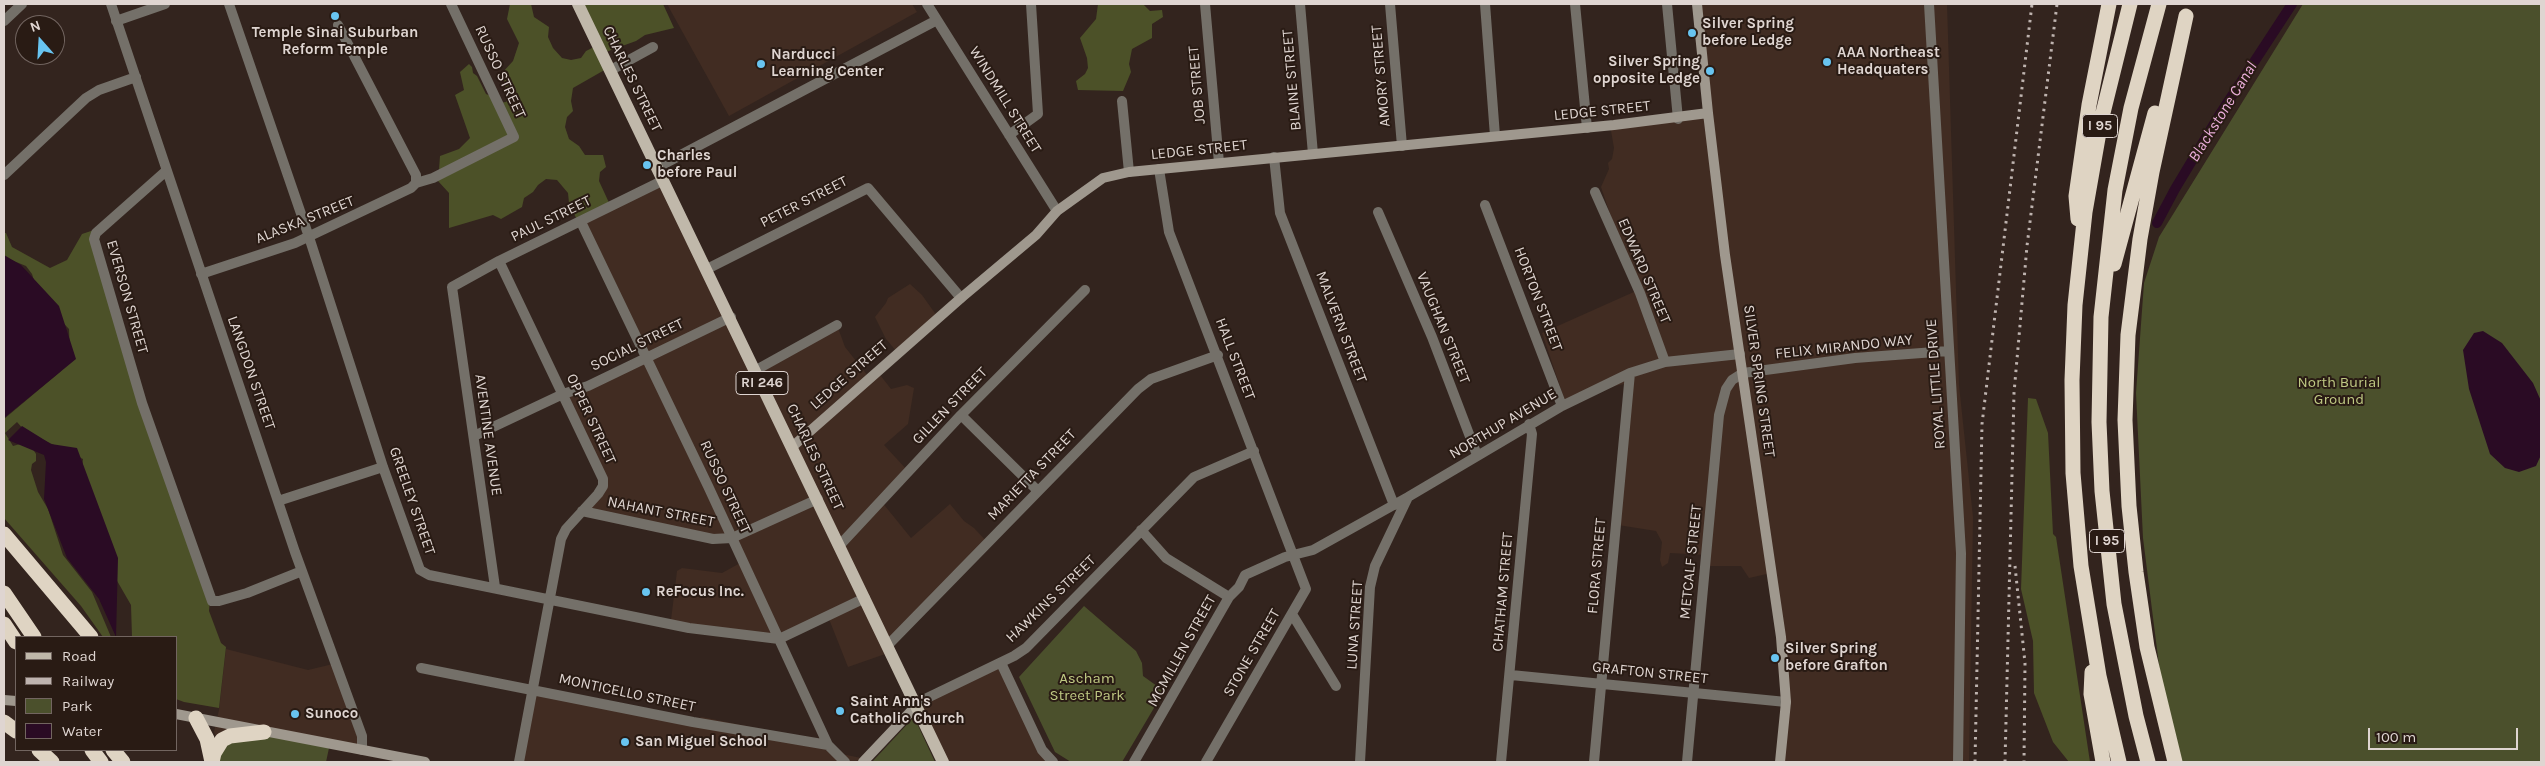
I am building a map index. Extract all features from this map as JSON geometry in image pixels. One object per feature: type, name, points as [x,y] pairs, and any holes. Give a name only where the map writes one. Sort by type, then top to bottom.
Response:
[{"type":"highway","points":[[2080,250],[2076,196],[2093,79],[2109,4]]},
{"type":"highway","name":"I 95","points":[[2119,762],[2094,650],[2079,548],[2072,436],[2073,342],[2080,250],[2100,120],[2130,4]]},
{"type":"highway","name":"I 95","points":[[2148,762],[2126,669],[2114,604],[2102,491],[2099,422],[2101,317],[2109,237],[2122,150],[2148,41],[2159,4]]},
{"type":"highway","points":[[2101,317],[2125,220],[2168,69],[2188,10]]},
{"type":"highway","points":[[2175,762],[2149,655],[2137,580],[2129,506],[2125,420],[2128,327],[2140,239],[2152,172],[2188,10]]},
{"type":"highway","points":[[4,534],[90,636]]},
{"type":"highway","points":[[4,593],[33,636]]},
{"type":"highway","points":[[4,624],[15,640]]},
{"type":"highway","points":[[2094,650],[2091,694],[2104,762]]},
{"type":"highway","points":[[196,718],[207,739],[212,762]]},
{"type":"highway","points":[[4,722],[15,730]]},
{"type":"highway","points":[[212,762],[214,753],[222,740],[230,736],[264,732]]},
{"type":"highway","points":[[40,751],[52,762]]},
{"type":"highway","points":[[93,751],[101,762]]},
{"type":"highway","points":[[114,751],[122,762]]},
{"type":"main road","name":"CHARLES STREET","points":[[578,4],[731,317],[943,762]]},
{"type":"street","points":[[4,21],[22,4]]},
{"type":"street","name":"LANGDON STREET","points":[[110,4],[302,571],[362,736],[362,750]]},
{"type":"street","points":[[116,21],[165,4]]},
{"type":"street","name":"GREELEY STREET","points":[[228,4],[309,237],[383,467],[420,570],[429,575],[689,628],[779,639]]},
{"type":"street","name":"RUSSO STREET","points":[[416,183],[433,178],[514,137],[452,4]]},
{"type":"street","name":"WINDMILL STREET","points":[[927,4],[1057,211]]},
{"type":"street","points":[[1009,135],[1038,114],[1031,4]]},
{"type":"street","name":"JOB STREET","points":[[1205,4],[1219,163]]},
{"type":"street","name":"BLAINE STREET","points":[[1300,4],[1313,154]]},
{"type":"street","name":"AMORY STREET","points":[[1390,4],[1402,146]]},
{"type":"street","points":[[1485,4],[1496,136]]},
{"type":"street","points":[[1574,4],[1587,128]]},
{"type":"street","points":[[1667,4],[1678,119]]},
{"type":"street","name":"SILVER SPRING STREET","points":[[1697,4],[1708,113],[1740,354],[1781,637],[1786,702],[1780,762]]},
{"type":"street","name":"ROYAL LITTLE DRIVE","points":[[1929,4],[1962,577],[1958,762]]},
{"type":"street","points":[[658,167],[937,20]]},
{"type":"street","points":[[338,24],[416,175],[416,183]]},
{"type":"street","points":[[610,70],[653,47]]},
{"type":"street","points":[[4,175],[86,98],[99,90],[136,77]]},
{"type":"street","points":[[1122,101],[1129,172]]},
{"type":"street","name":"LEDGE STREET","points":[[792,447],[961,298],[1036,235],[1057,211],[1103,178],[1129,172],[1678,119],[1708,113]]},
{"type":"street","name":"MALVERN STREET","points":[[1274,157],[1280,213],[1394,505]]},
{"type":"street","name":"HALL STREET","points":[[1159,169],[1170,232],[1294,557]]},
{"type":"street","name":"EVERSON STREET","points":[[166,171],[96,233],[94,239],[151,429],[208,595],[214,602],[248,593],[302,571]]},
{"type":"street","name":"PAUL STREET","points":[[452,287],[498,262],[664,180]]},
{"type":"street","name":"ALASKA STREET","points":[[201,274],[309,237],[411,188],[416,183]]},
{"type":"street","name":"PETER STREET","points":[[707,270],[868,188],[961,298]]},
{"type":"street","name":"EDWARD STREET","points":[[1595,192],[1640,293],[1665,362]]},
{"type":"street","name":"HORTON STREET","points":[[1485,204],[1562,406]]},
{"type":"street","name":"VAUGHAN STREET","points":[[1378,212],[1432,337],[1477,455]]},
{"type":"street","name":"RUSSO STREET","points":[[582,222],[828,745],[845,762]]},
{"type":"street","name":"OPPER STREET","points":[[498,262],[603,479],[603,486],[598,494],[566,529],[561,539],[519,762]]},
{"type":"street","name":"AVENTINE AVENUE","points":[[452,287],[495,587]]},
{"type":"street","name":"GILLEN STREET","points":[[839,546],[961,415],[1085,290]]},
{"type":"street","name":"SOCIAL STREET","points":[[474,436],[563,394],[588,386],[646,356],[731,317]]},
{"type":"street","points":[[756,370],[837,325]]},
{"type":"street","name":"FELIX MIRANDO WAY","points":[[1743,374],[1855,358],[1948,351]]},
{"type":"street","name":"NORTHUP AVENUE","points":[[1294,557],[1313,550],[1408,498],[1529,424],[1630,373],[1665,362],[1740,354]]},
{"type":"street","name":"MARIETTA STREET","points":[[888,645],[1037,490],[1146,382],[1218,355]]},
{"type":"street","name":"FLORA STREET","points":[[1594,762],[1630,373]]},
{"type":"street","name":"METCALF STREET","points":[[1686,762],[1708,551],[1719,415],[1726,389],[1732,380],[1743,374]]},
{"type":"street","points":[[961,415],[1037,490]]},
{"type":"street","name":"CHATHAM STREET","points":[[1501,762],[1511,675],[1532,434],[1529,424]]},
{"type":"street","name":"HAWKINS STREET","points":[[863,762],[916,706],[925,699],[1001,663],[1026,648],[1194,477],[1254,451]]},
{"type":"street","points":[[278,501],[383,467]]},
{"type":"street","name":"LUNA STREET","points":[[1360,762],[1370,587],[1375,566],[1408,498]]},
{"type":"street","name":"NAHANT STREET","points":[[582,511],[713,539],[732,538],[818,499]]},
{"type":"street","points":[[1141,530],[1166,558],[1229,597]]},
{"type":"street","name":"MCMILLEN STREET","points":[[1134,762],[1229,597],[1239,587],[1245,575],[1285,557],[1294,557]]},
{"type":"street","name":"STONE STREET","points":[[1206,762],[1306,589],[1294,557]]},
{"type":"street","points":[[779,639],[865,598]]},
{"type":"street","points":[[1292,614],[1336,686]]},
{"type":"street","points":[[1001,663],[1045,755],[1053,762]]},
{"type":"street","name":"MONTICELLO STREET","points":[[421,668],[532,688],[692,722],[828,745]]},
{"type":"street","name":"GRAFTON STREET","points":[[1511,675],[1602,682],[1786,702]]},
{"type":"street","points":[[178,714],[424,762]]},
{"type":"shaded area","name":"Narducci Learning Center","points":[[667,4],[912,4],[917,12],[729,116]]},
{"type":"shaded area","points":[[1698,4],[1947,4],[1959,385],[1973,517],[1969,762],[1782,762],[1785,709],[1771,573],[1749,578],[1741,566],[1707,566],[1707,555],[1670,553],[1668,563],[1662,567],[1660,560],[1662,542],[1656,531],[1618,525],[1633,382],[1615,386],[1566,404],[1542,333],[1636,291],[1601,187],[1609,169],[1608,163],[1612,159],[1614,148],[1610,125],[1703,115]]},
{"type":"shaded area","points":[[663,182],[754,367],[837,325],[845,347],[868,376],[877,371],[891,389],[907,385],[914,388],[908,424],[884,445],[908,471],[881,501],[911,538],[950,504],[964,521],[974,528],[989,544],[890,645],[891,652],[848,667],[829,619],[783,642],[671,620],[677,571],[682,568],[722,573],[742,562],[734,540],[712,538],[589,512],[604,485],[565,398],[642,357],[582,223]]},
{"type":"shaded area","points":[[910,284],[922,295],[937,316],[897,352],[886,339],[875,317],[888,298]]},
{"type":"shaded area","points":[[226,649],[308,670],[333,664],[361,748],[217,738],[214,732],[219,710]]},
{"type":"shaded area","points":[[1001,667],[1049,762],[944,762],[915,704]]},
{"type":"shaded area","points":[[535,690],[688,722],[702,717],[824,742],[828,751],[861,758],[862,762],[523,762]]},
{"type":"green space","points":[[510,4],[531,4],[534,17],[549,27],[548,37],[553,48],[562,58],[571,60],[581,58],[586,51],[598,45],[578,4],[663,4],[674,28],[645,35],[636,41],[603,53],[608,68],[573,88],[571,101],[573,111],[567,117],[565,127],[569,139],[579,146],[585,155],[603,155],[606,167],[600,172],[599,181],[611,207],[578,222],[569,203],[568,193],[557,180],[546,179],[524,198],[522,207],[501,219],[493,215],[449,228],[449,193],[438,181],[440,156],[459,149],[470,138],[455,95],[464,90],[460,72],[469,64],[486,94],[494,97],[498,103],[506,102],[508,98],[502,73],[513,61],[519,43],[507,19]]},
{"type":"green space","points":[[1098,4],[1143,4],[1150,11],[1162,10],[1163,17],[1152,24],[1152,38],[1132,49],[1129,64],[1131,72],[1123,91],[1078,90],[1076,81],[1085,74],[1088,68],[1087,58],[1080,38],[1096,19]]},
{"type":"green space","name":"North Burial Ground","points":[[2303,4],[2541,4],[2541,762],[2181,762],[2160,673],[2143,538],[2136,393],[2144,283],[2159,237]]},
{"type":"green space","points":[[100,228],[100,237],[97,244],[98,253],[210,598],[209,611],[221,643],[226,647],[219,708],[178,700],[178,636],[132,636],[131,605],[116,579],[82,470],[83,459],[25,431],[17,422],[5,433],[13,446],[20,444],[31,446],[36,454],[36,461],[32,464],[31,470],[38,492],[48,509],[63,555],[92,592],[111,636],[102,636],[81,606],[4,518],[4,419],[60,372],[70,358],[69,329],[40,299],[32,274],[26,266],[4,257],[4,233],[6,233],[12,247],[50,268],[67,260],[82,234]]},
{"type":"green space","points":[[2028,398],[2036,399],[2048,433],[2053,534],[2056,537],[2090,762],[2069,762],[2053,742],[2034,693],[2033,641],[2021,589]]},
{"type":"green space","name":"Ascham Street Park","points":[[1084,606],[1136,651],[1142,663],[1143,676],[1164,691],[1122,762],[1071,762],[1055,752],[1019,677]]},
{"type":"green space","points":[[914,717],[935,762],[872,762]]},
{"type":"green space","points":[[272,734],[329,748],[326,762],[218,762],[217,738]]},
{"type":"water","points":[[4,255],[21,265],[59,306],[76,359],[4,418]]},
{"type":"water","points":[[2483,331],[2502,343],[2533,383],[2541,401],[2541,455],[2536,466],[2519,472],[2505,468],[2490,454],[2469,389],[2463,350],[2474,333]]},
{"type":"water","points":[[22,426],[51,444],[77,448],[118,558],[116,636],[99,599],[67,558],[44,499],[46,462],[44,455],[8,440]]},
{"type":"waterway","name":"Blackstone Canal","points":[[2157,223],[2220,114],[2292,4]]},
{"type":"railway","points":[[1975,762],[1982,424],[2032,4]]},
{"type":"railway","points":[[2005,762],[2014,393],[2027,246],[2057,4]]},
{"type":"railway","points":[[2015,566],[2025,663],[2024,762]]},
{"type":"place","name":"Temple Sinai Suburban Reform Temple","points":[[335,16]]},
{"type":"place","name":"Silver Spring before Ledge","points":[[1692,33]]},
{"type":"place","name":"AAA Northeast Headquaters","points":[[1827,62]]},
{"type":"place","name":"Narducci Learning Center","points":[[761,64]]},
{"type":"place","name":"Silver Spring opposite Ledge","points":[[1710,71]]},
{"type":"place","name":"Charles before Paul","points":[[647,165]]},
{"type":"place","name":"ReFocus Inc.","points":[[646,592]]},
{"type":"place","name":"Silver Spring before Grafton","points":[[1775,658]]},
{"type":"place","name":"Saint Ann's Catholic Church","points":[[840,711]]},
{"type":"place","name":"Sunoco","points":[[295,714]]},
{"type":"place","name":"San Miguel School","points":[[625,742]]}]
